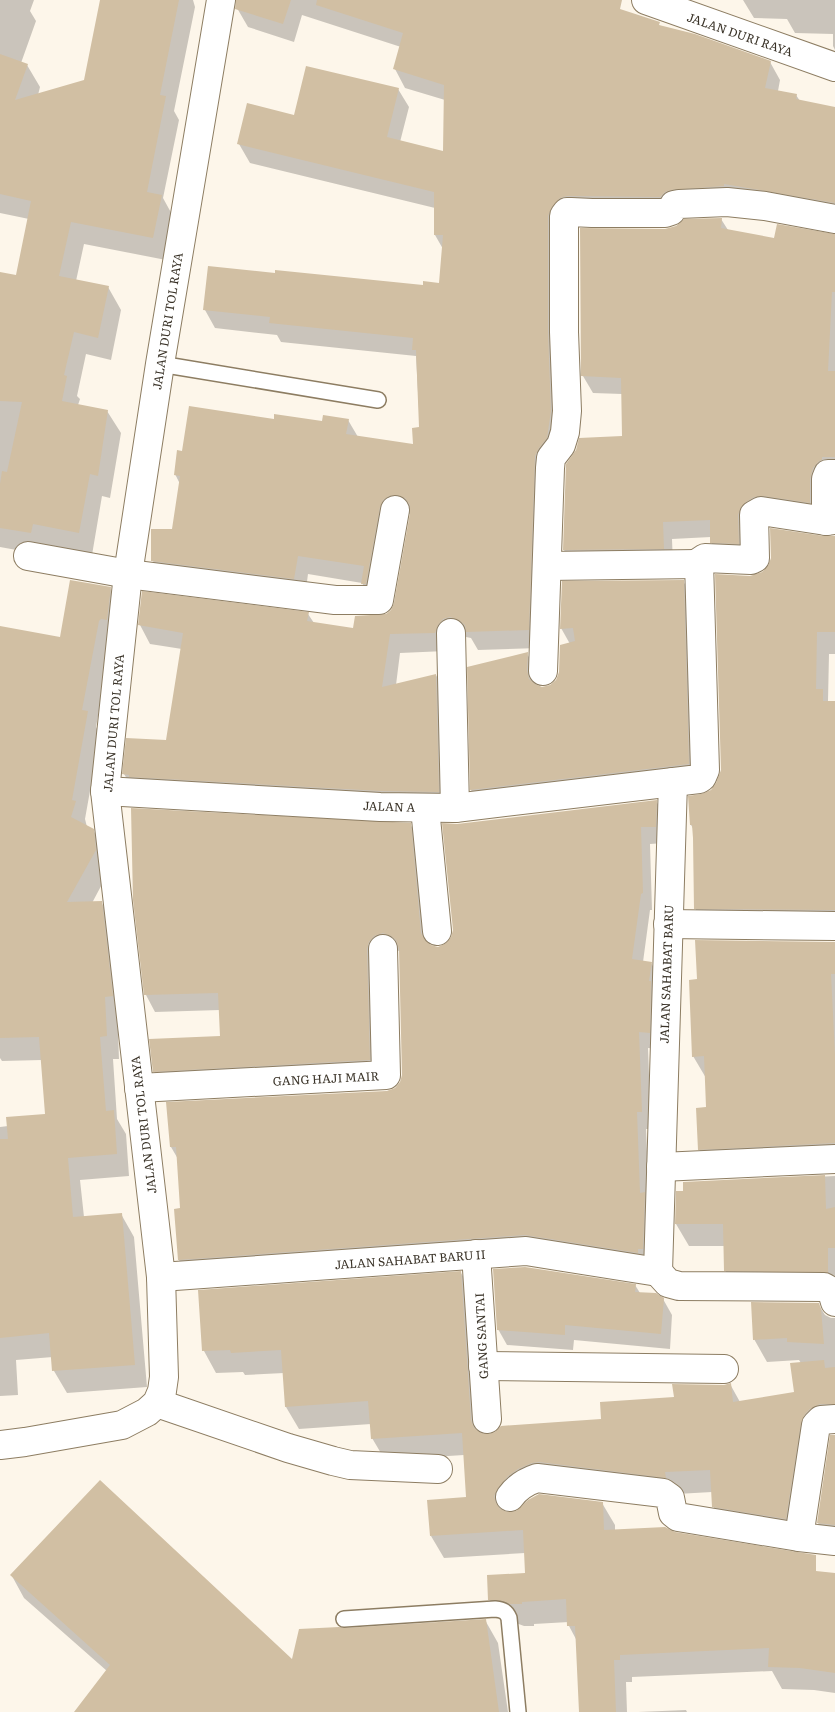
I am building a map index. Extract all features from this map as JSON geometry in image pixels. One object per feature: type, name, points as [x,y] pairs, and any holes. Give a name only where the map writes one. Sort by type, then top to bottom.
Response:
[{"type":"street","name":"JALAN DURI TOL RAYA","points":[[157,1403],[162,1391],[165,1370],[160,1277],[105,791],[128,574],[160,364],[221,0]]},
{"type":"street","name":"JALAN DURI RAYA","points":[[646,0],[835,67]]},
{"type":"street","points":[[543,671],[550,468],[552,458],[561,445],[565,432],[567,411],[564,332],[564,216],[567,212],[665,213],[674,205],[679,204],[727,202],[765,206],[835,219]]},
{"type":"street","points":[[547,566],[698,564],[700,560],[705,558],[751,560],[755,558],[754,515],[756,512],[830,521],[826,480],[828,474],[835,474]]},
{"type":"street","points":[[28,556],[128,574],[335,600],[379,600],[395,510]]},
{"type":"street","name":"JALAN A","points":[[105,791],[370,806],[455,808],[696,780],[704,774],[698,564]]},
{"type":"street","points":[[451,633],[455,808]]},
{"type":"street","name":"JALAN SAHABAT BARU","points":[[658,1272],[673,782]]},
{"type":"street","points":[[425,808],[436,930]]},
{"type":"street","points":[[668,924],[835,926]]},
{"type":"street","name":"GANG HAJI MAIR","points":[[139,1088],[386,1075],[383,949]]},
{"type":"street","points":[[661,1167],[835,1159]]},
{"type":"street","name":"JALAN SAHABAT BARU II","points":[[160,1277],[530,1251],[658,1272]]},
{"type":"street","name":"GANG SANTAI","points":[[476,1254],[487,1419]]},
{"type":"street","points":[[658,1272],[668,1283],[679,1286],[824,1287],[832,1292],[835,1302]]},
{"type":"street","points":[[483,1366],[724,1369]]},
{"type":"street","points":[[0,1445],[122,1425],[148,1412],[157,1403],[288,1448],[350,1465],[438,1469]]},
{"type":"street","points":[[799,1537],[816,1425],[821,1420],[835,1419]]},
{"type":"street","points":[[510,1497],[516,1488],[537,1478],[663,1493],[670,1498],[673,1513],[678,1517],[835,1542]]},
{"type":"lane","points":[[160,364],[378,400]]},
{"type":"lane","points":[[344,1620],[502,1610],[507,1613],[509,1618],[518,1712]]},
{"type":"building","points":[[100,0],[179,0],[160,95],[166,96],[147,192],[162,195],[153,238],[71,222],[59,276],[109,286],[98,338],[74,332],[64,375],[67,376],[62,401],[108,410],[98,476],[90,474],[79,533],[33,524],[31,533],[0,528],[0,484],[2,471],[7,472],[22,402],[0,401],[0,272],[16,275],[31,201],[0,194],[0,54],[28,64],[15,100],[84,80]]},
{"type":"building","points":[[236,0],[291,0],[283,24],[235,9]]},
{"type":"building","points":[[317,0],[622,0],[620,9],[660,22],[659,25],[695,34],[771,61],[765,88],[797,94],[796,99],[835,107],[835,203],[724,184],[724,186],[671,190],[665,192],[660,197],[567,196],[560,198],[552,207],[548,216],[548,332],[551,411],[547,438],[535,456],[529,630],[466,632],[465,625],[459,620],[450,617],[443,619],[435,633],[390,634],[382,687],[436,674],[439,792],[381,791],[129,777],[129,775],[122,774],[126,738],[166,740],[183,633],[138,625],[142,591],[309,612],[307,621],[353,628],[355,616],[386,614],[391,610],[394,603],[410,513],[410,505],[405,498],[397,495],[389,496],[383,500],[380,507],[366,584],[361,584],[364,566],[298,556],[294,579],[151,561],[151,529],[172,529],[180,476],[174,475],[177,450],[182,451],[189,406],[274,419],[274,414],[322,421],[323,415],[349,419],[346,434],[413,444],[412,428],[419,427],[416,350],[412,350],[413,338],[269,323],[270,317],[203,310],[208,266],[275,273],[275,270],[423,285],[423,281],[439,283],[443,235],[434,235],[434,192],[237,144],[247,103],[294,115],[306,66],[399,88],[387,137],[443,151],[444,85],[393,69],[403,33],[316,5]]},
{"type":"building","points":[[722,218],[721,228],[774,238],[777,224],[835,234],[835,292],[832,292],[828,371],[835,371],[835,457],[822,457],[822,460],[813,468],[810,479],[810,503],[763,496],[754,497],[746,502],[741,507],[738,515],[739,544],[710,543],[710,520],[663,522],[664,549],[563,550],[566,464],[576,450],[579,438],[622,436],[621,378],[581,376],[580,228],[665,229],[676,226],[684,219]]},
{"type":"building","points":[[770,528],[835,536],[835,632],[817,632],[816,689],[823,689],[823,701],[835,701],[835,910],[694,909],[693,838],[688,796],[711,790],[721,770],[715,574],[750,576],[762,572],[768,566],[771,558]]},
{"type":"building","points":[[70,580],[111,587],[107,620],[101,619],[99,621],[82,710],[88,711],[72,800],[76,801],[71,817],[94,829],[96,850],[67,902],[102,901],[113,996],[105,997],[107,1036],[100,1037],[106,1111],[114,1110],[117,1154],[68,1158],[73,1217],[122,1213],[135,1365],[52,1371],[49,1333],[0,1338],[0,1139],[8,1139],[6,1117],[45,1114],[39,1037],[0,1038],[0,626],[60,637]]},
{"type":"building","points":[[684,580],[689,764],[470,790],[467,667],[528,652],[527,670],[529,679],[542,687],[550,685],[556,680],[559,672],[560,645],[575,641],[573,628],[560,629],[562,581]]},
{"type":"building","points":[[657,800],[656,827],[641,827],[643,893],[641,894],[632,959],[652,962],[649,981],[651,981],[650,1033],[639,1032],[642,1112],[637,1112],[640,1193],[645,1192],[643,1249],[638,1249],[638,1253],[525,1235],[178,1260],[174,1209],[180,1208],[176,1147],[170,1147],[166,1102],[387,1091],[395,1088],[400,1082],[402,1075],[399,949],[396,940],[383,933],[374,936],[369,942],[367,949],[370,1060],[153,1072],[149,1039],[220,1036],[218,993],[144,995],[133,900],[131,808],[411,823],[421,933],[431,945],[438,947],[446,943],[451,937],[453,930],[442,823],[457,824]]},
{"type":"building","points":[[695,940],[835,942],[835,974],[831,974],[835,1055],[835,1143],[698,1150],[696,1108],[706,1107],[704,1056],[692,1057],[689,980],[697,979]]},
{"type":"building","points":[[825,1175],[826,1209],[835,1207],[835,1248],[828,1248],[828,1273],[724,1271],[723,1224],[675,1224],[676,1191],[683,1191],[683,1182]]},
{"type":"building","points":[[525,1267],[636,1284],[635,1292],[656,1293],[664,1298],[661,1334],[565,1325],[565,1335],[497,1330],[493,1269]]},
{"type":"building","points":[[461,1271],[471,1420],[474,1428],[481,1433],[489,1434],[495,1432],[501,1426],[601,1419],[600,1402],[674,1397],[672,1384],[724,1385],[731,1383],[733,1402],[794,1392],[790,1363],[824,1360],[825,1368],[835,1367],[835,1404],[820,1404],[810,1409],[805,1414],[801,1423],[786,1519],[712,1507],[710,1470],[665,1472],[666,1478],[539,1462],[518,1469],[508,1476],[494,1496],[500,1509],[508,1512],[516,1511],[528,1500],[539,1494],[603,1502],[604,1530],[665,1527],[675,1532],[816,1555],[816,1571],[835,1573],[835,1673],[800,1668],[768,1667],[769,1648],[620,1655],[620,1660],[614,1660],[616,1712],[579,1712],[575,1626],[567,1626],[566,1599],[522,1602],[522,1604],[488,1600],[487,1575],[525,1573],[523,1530],[430,1536],[427,1500],[466,1497],[462,1433],[371,1439],[368,1401],[285,1407],[281,1350],[231,1353],[230,1350],[202,1351],[198,1290]]},
{"type":"building","points":[[751,1302],[819,1303],[824,1344],[787,1342],[787,1338],[753,1340]]},
{"type":"building","points":[[830,1435],[835,1435],[835,1525],[817,1523]]},
{"type":"building","points":[[100,1480],[292,1659],[299,1629],[486,1619],[499,1712],[74,1712],[110,1665],[10,1575]]}]
